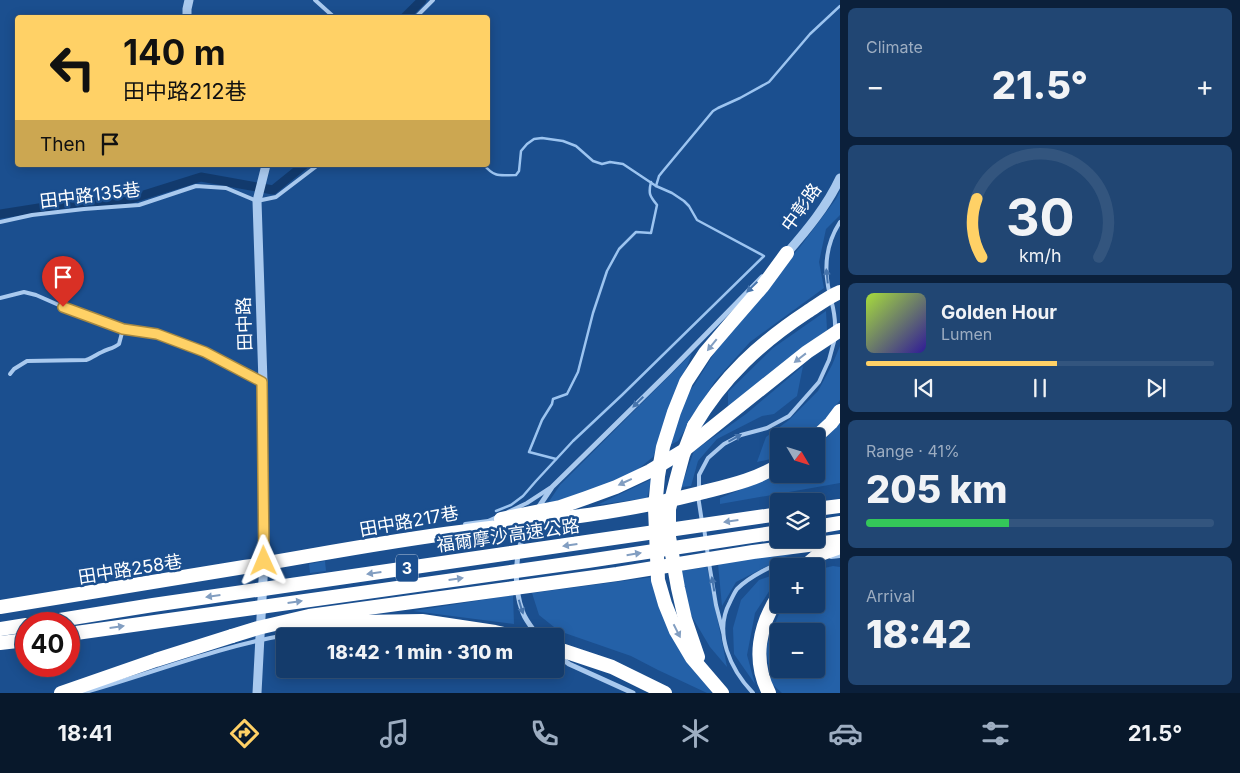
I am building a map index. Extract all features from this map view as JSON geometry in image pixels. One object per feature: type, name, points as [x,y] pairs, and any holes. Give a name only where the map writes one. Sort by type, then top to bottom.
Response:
[{"type":"highway","points":[[722,693],[692,658],[676,631],[665,604],[658,580],[654,508],[658,476],[663,447],[686,382],[705,354],[762,287],[787,253]]},
{"type":"highway","points":[[705,674],[685,619],[670,537],[669,509],[683,455],[694,426],[706,406],[751,354],[782,328],[840,292]]},
{"type":"highway","points":[[0,606],[459,529],[560,507],[616,487],[650,471],[683,451],[807,352],[840,330]]},
{"type":"highway","points":[[825,429],[840,411]]},
{"type":"highway","points":[[459,529],[538,522],[664,502],[755,478],[770,470]]},
{"type":"highway","points":[[825,508],[840,506]]},
{"type":"highway","name":"福爾摩沙高速公路","points":[[80,617],[770,515]]},
{"type":"highway","points":[[825,526],[840,523]]},
{"type":"highway","name":"福爾摩沙高速公路","points":[[80,632],[770,533]]},
{"type":"highway","points":[[61,693],[232,636],[309,616],[840,541]]},
{"type":"highway","points":[[815,558],[840,547]]},
{"type":"highway","points":[[769,693],[763,681],[759,661],[760,640],[764,622],[770,610]]},
{"type":"highway","points":[[301,628],[360,622],[422,621],[468,628]]},
{"type":"highway","points":[[0,630],[15,627]]},
{"type":"highway","points":[[232,636],[276,631]]},
{"type":"highway","points":[[0,643],[15,641]]},
{"type":"highway","points":[[564,651],[612,667],[665,693]]},
{"type":"street","points":[[187,15],[189,0]]},
{"type":"street","name":"田中路","points":[[257,693],[264,561],[258,197],[266,167]]},
{"type":"street","name":"中彰路","points":[[787,253],[821,211],[832,195],[840,178]]},
{"type":"street","points":[[533,628],[524,615],[518,596],[516,561],[524,534],[543,500],[552,487],[787,253]]},
{"type":"street","points":[[564,660],[569,664],[633,693]]},
{"type":"lane","points":[[315,0],[332,15]]},
{"type":"lane","points":[[419,15],[433,0]]},
{"type":"lane","points":[[258,197],[276,197],[315,167]]},
{"type":"lane","name":"田中路135巷","points":[[0,222],[32,215],[139,205],[196,186],[226,188],[258,197]]},
{"type":"lane","points":[[754,693],[739,674],[727,652],[716,605],[698,498],[699,475],[708,458],[724,444],[741,435],[767,428],[789,416],[819,382],[829,360],[834,341],[835,317],[825,265],[829,247],[840,222]]},
{"type":"lane","points":[[0,298],[24,292],[36,295],[77,313],[123,329],[157,334],[205,352],[262,382]]},
{"type":"lane","points":[[10,374],[14,369],[27,362],[86,360],[93,358],[119,344],[123,329]]},
{"type":"lane","name":"田中路217巷","points":[[459,529],[488,521],[527,503],[552,487]]},
{"type":"lane","name":"田中路217巷","points":[[264,561],[410,534]]},
{"type":"lane","points":[[723,632],[725,611],[736,590],[757,574],[790,560],[840,556]]},
{"type":"lane","name":"田中路258巷","points":[[0,606],[264,561]]},
{"type":"lane","points":[[82,693],[259,640],[341,626],[406,626]]},
{"type":"shaded area","points":[[840,191],[840,215],[826,229],[819,262],[824,288],[750,342],[715,381],[678,441],[667,446],[685,397],[715,352],[777,272],[800,247]]},
{"type":"shaded area","points":[[826,311],[827,330],[728,407],[728,392],[773,348]]},
{"type":"shaded area","points":[[840,346],[840,400],[819,428],[778,428],[789,420],[818,391]]},
{"type":"shaded area","points":[[692,353],[653,457],[637,470],[592,492],[548,503],[560,485]]},
{"type":"shaded area","points":[[803,366],[797,396],[774,414],[762,416],[717,439],[698,461],[691,486],[681,487],[694,451],[746,414]]},
{"type":"shaded area","points":[[840,423],[840,483],[783,493],[770,493],[770,495],[720,504],[720,498],[770,478],[770,483],[825,483],[825,436]]},
{"type":"shaded area","points":[[770,434],[770,459],[757,462],[766,437]]},
{"type":"shaded area","points":[[652,479],[647,498],[597,505]]},
{"type":"shaded area","points":[[799,550],[783,558],[770,558],[770,565],[736,582],[722,606],[718,564]]},
{"type":"shaded area","points":[[325,561],[326,571],[310,573],[309,564]]},
{"type":"shaded area","points":[[707,567],[727,667],[710,647],[688,610],[680,571]]},
{"type":"shaded area","points":[[840,567],[840,693],[782,693],[771,683],[770,678],[825,678],[825,623],[775,623],[779,613],[825,613],[825,568]]},
{"type":"shaded area","points":[[770,576],[770,590],[755,613],[747,655],[755,684],[734,654],[733,628],[741,600],[759,580]]},
{"type":"shaded area","points":[[653,577],[671,635],[712,693],[707,693],[631,656],[564,633],[564,628],[555,628],[539,615],[532,593]]},
{"type":"shaded area","points":[[513,595],[514,624],[413,611]]},
{"type":"shaded area","points":[[770,637],[770,676],[766,647]]},
{"type":"waterway","points":[[407,15],[422,0]]},
{"type":"waterway","points":[[656,186],[659,176],[713,111],[769,82],[810,34],[840,6]]},
{"type":"waterway","points":[[486,167],[495,174],[516,175],[519,171],[521,151],[527,144],[534,139],[542,138],[563,141],[576,146],[593,161],[602,164],[610,162],[623,164],[656,186],[684,201],[697,220],[764,256],[573,441],[523,496],[511,505],[496,511]]},
{"type":"waterway","points":[[0,214],[64,204],[131,199],[201,177],[273,190],[302,167]]},
{"type":"waterway","points":[[556,459],[529,452],[553,399],[567,394],[578,372],[593,313],[607,271],[619,249],[636,232],[651,233],[657,205],[650,195],[651,182]]},
{"type":"route","points":[[63,307],[123,329],[157,334],[205,352],[262,382],[264,561]]}]
